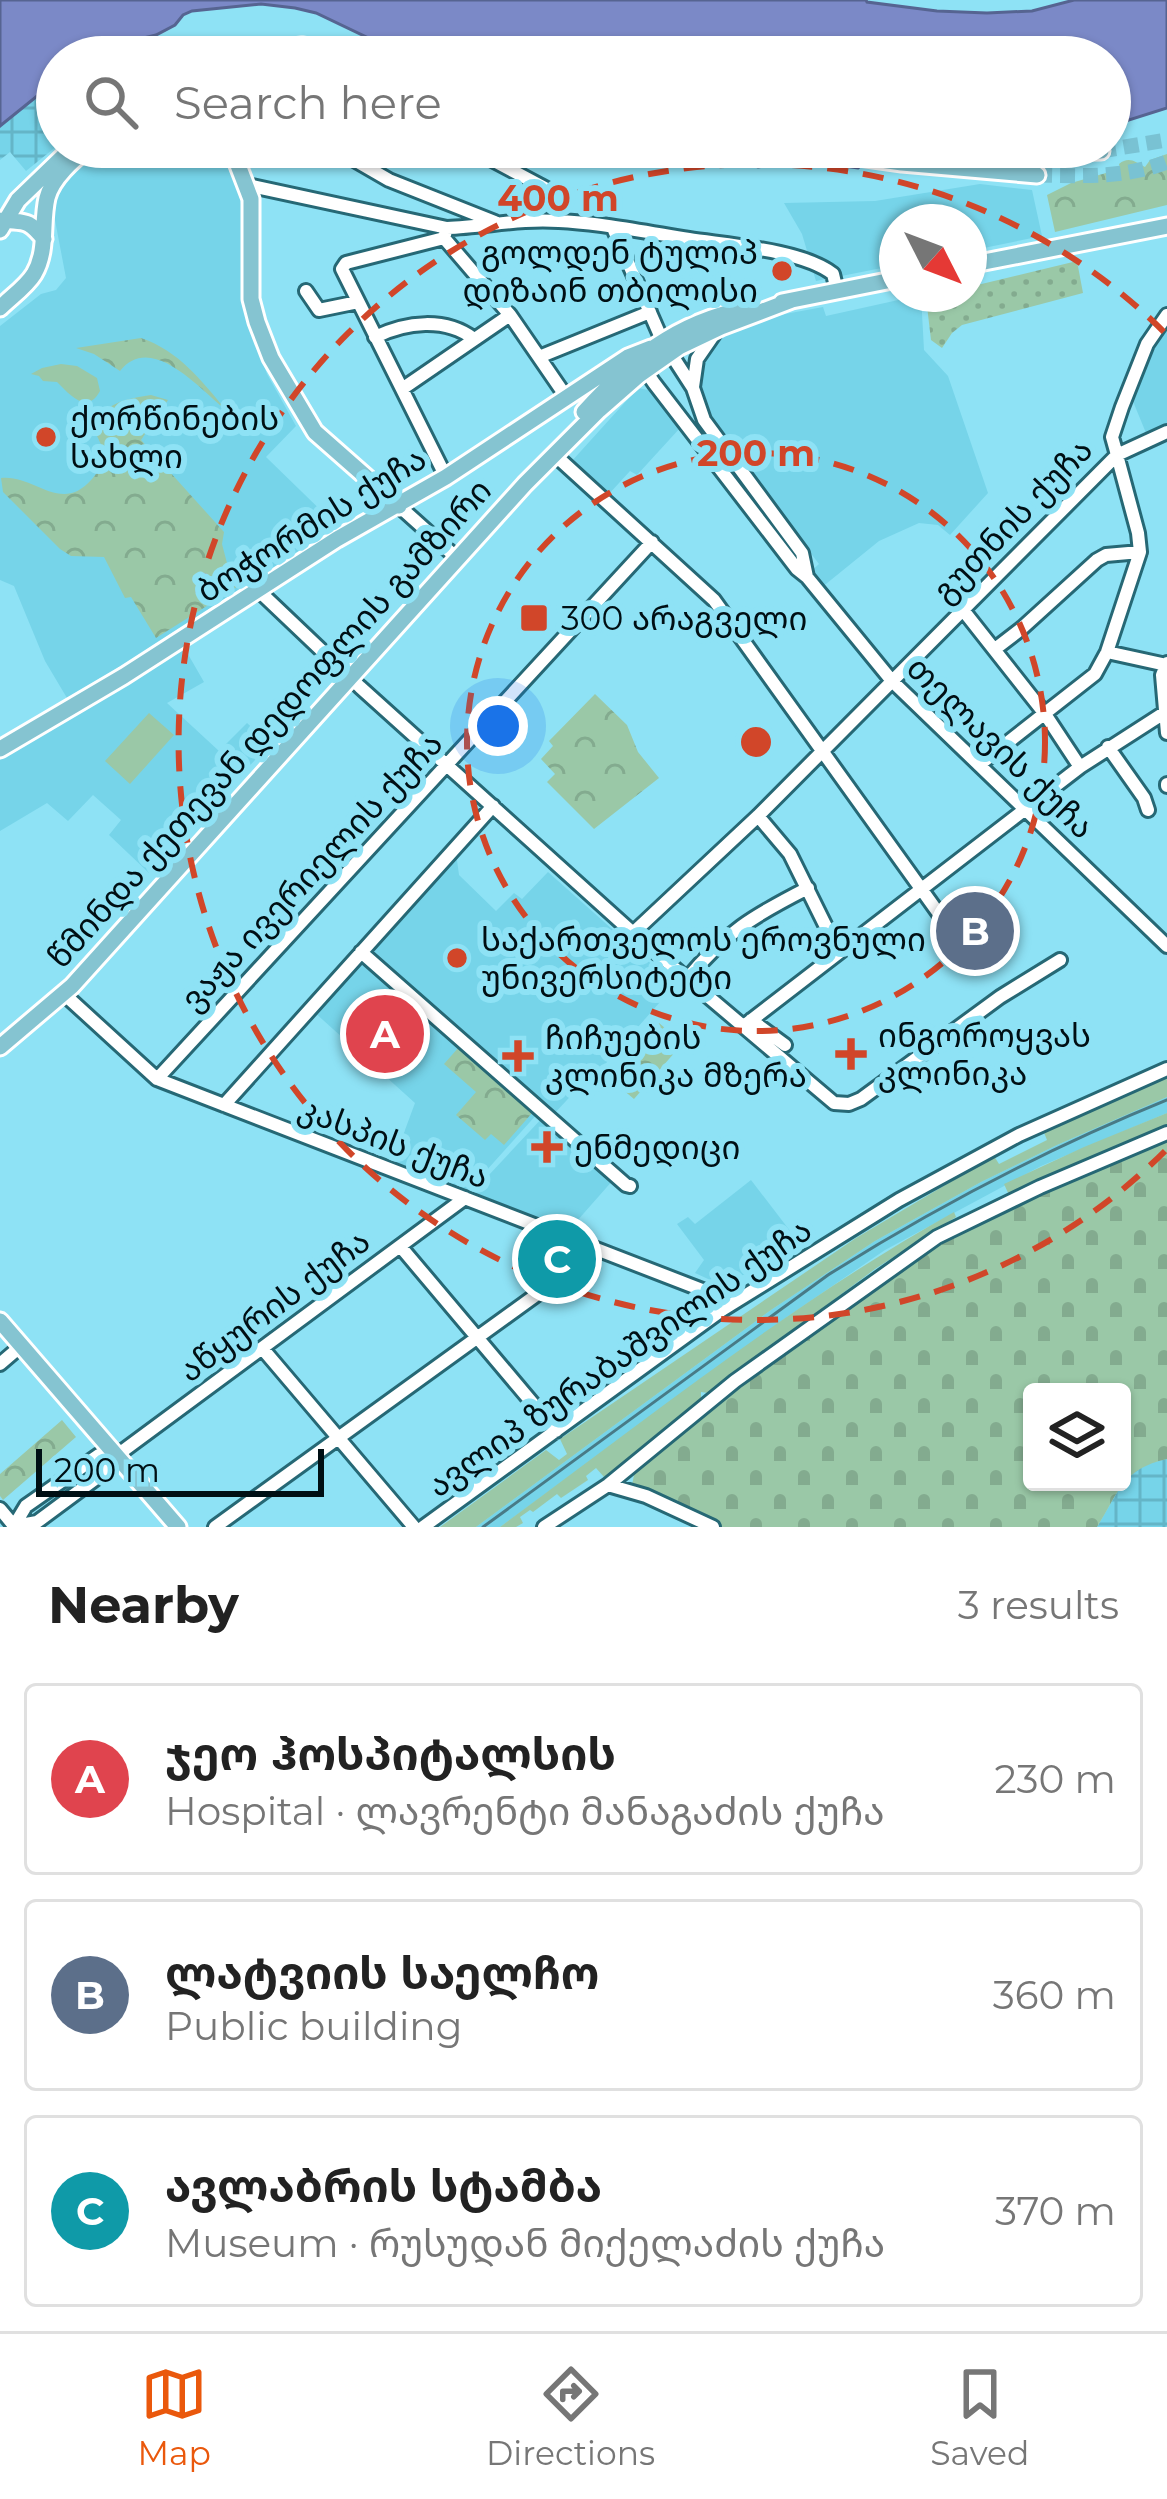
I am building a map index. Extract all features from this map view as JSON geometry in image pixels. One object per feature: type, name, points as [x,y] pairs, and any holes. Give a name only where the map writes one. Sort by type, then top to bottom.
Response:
[{"type":"main road","points":[[2,224],[52,168]]},
{"type":"main road","points":[[0,308],[13,286],[34,275],[44,238],[46,202],[51,188],[70,168]]},
{"type":"main road","points":[[239,168],[253,210],[251,299],[271,358],[315,432],[399,506]]},
{"type":"main road","points":[[995,168],[1037,175]]},
{"type":"main road","points":[[2,224],[22,220],[44,238]]},
{"type":"main road","points":[[987,261],[1167,226]]},
{"type":"main road","name":"წმინდა ქეთევან დედოფლის გამზირი","points":[[525,484],[616,376],[661,347],[722,314],[879,283]]},
{"type":"main road","name":"წმინდა ქეთევან დედოფლის გამზირი","points":[[0,1047],[64,994],[525,484],[645,370],[661,347],[792,300]]},
{"type":"main road","name":"ბოჭორმის ქუჩა","points":[[0,748],[124,676],[337,539],[446,477],[628,357],[661,347]]},
{"type":"main road","points":[[0,1321],[178,1527]]},
{"type":"street","points":[[373,168],[389,180],[496,222]]},
{"type":"street","points":[[507,168],[558,195],[558,220]]},
{"type":"street","points":[[247,185],[446,233],[567,398]]},
{"type":"street","points":[[446,477],[342,269],[346,263],[496,222],[558,220],[817,263],[833,274],[837,291]]},
{"type":"street","name":"თელავის ქუჩა","points":[[613,228],[661,347],[694,388],[704,420],[802,553],[806,571],[892,681],[1166,944]]},
{"type":"street","points":[[306,290],[320,310],[358,302]]},
{"type":"street","points":[[539,357],[650,312]]},
{"type":"street","points":[[402,389],[509,314]]},
{"type":"street","name":"გუთნის ქუჩა","points":[[633,933],[758,816],[1117,455],[1112,437],[1117,422],[1147,344],[1167,315]]},
{"type":"street","points":[[376,337],[424,323],[460,329],[474,339]]},
{"type":"street","points":[[694,388],[698,359],[721,327]]},
{"type":"street","name":"თელავის ქუჩა","points":[[645,370],[796,569],[806,571]]},
{"type":"street","points":[[979,765],[1095,674],[1107,652],[1140,552],[1117,455],[1167,432]]},
{"type":"street","points":[[556,456],[714,600],[975,964]]},
{"type":"street","points":[[399,506],[458,559]]},
{"type":"street","name":"ვაჟა ივერიელის ქუჩა","points":[[157,1078],[652,542]]},
{"type":"street","points":[[995,649],[1097,560],[1140,552]]},
{"type":"street","points":[[258,590],[686,980],[785,1045]]},
{"type":"street","points":[[963,610],[1045,714],[1080,767]]},
{"type":"street","points":[[1107,652],[1166,664],[1162,675],[1167,733]]},
{"type":"street","points":[[748,1023],[1024,808],[1166,712]]},
{"type":"street","points":[[1108,747],[1148,810]]},
{"type":"street","points":[[224,1105],[493,806]]},
{"type":"street","points":[[758,816],[790,854],[838,951]]},
{"type":"street","points":[[686,980],[724,938],[808,887]]},
{"type":"street","points":[[361,952],[630,1186]]},
{"type":"street","points":[[748,1023],[770,1051],[834,1103],[849,1104],[1060,960]]},
{"type":"street","name":"კასპის ქუჩა","points":[[64,994],[157,1078],[710,1293],[722,1310]]},
{"type":"street","name":"ავლიპ ზურაბაშვილის ქუჩა","points":[[418,1527],[722,1310],[899,1200],[998,1146],[1167,1069]]},
{"type":"street","points":[[544,1527],[608,1485],[735,1381],[937,1237],[1040,1186],[1167,1132]]},
{"type":"street","name":"აწყურის ქუჩა","points":[[14,1527],[37,1522],[110,1468],[116,1456],[465,1198]]},
{"type":"street","points":[[400,1246],[556,1431]]},
{"type":"street","points":[[215,1527],[597,1251]]},
{"type":"street","points":[[0,1364],[21,1346]]},
{"type":"street","points":[[262,1348],[418,1527]]},
{"type":"street","points":[[608,1485],[646,1496],[713,1527]]},
{"type":"street","points":[[0,1510],[14,1527]]},
{"type":"shaded area","points":[[0,0],[866,0],[987,13],[1032,11],[1074,0],[1167,0],[1167,108],[1131,119],[1131,36],[364,36],[316,13],[261,4],[192,11],[152,36],[36,36],[36,97],[0,126]]},
{"type":"shaded area","points":[[36,96],[36,163],[26,171],[10,152],[0,160],[0,126]]},
{"type":"shaded area","points":[[79,168],[230,168],[244,221],[243,283],[252,331],[267,374],[296,426],[266,457],[337,526],[67,698],[45,661],[14,586],[0,580],[0,326],[41,294],[56,290],[66,278],[54,215],[56,199]]},
{"type":"shaded area","points":[[980,184],[1032,190],[1042,236],[987,247],[987,204],[879,204],[879,269],[816,281],[802,234],[784,203],[875,201]]},
{"type":"shaded area","points":[[879,304],[879,312],[922,312],[924,350],[948,376],[988,493],[950,535],[938,525],[919,523],[879,541],[821,588],[808,574],[819,564],[713,424],[700,396],[700,362],[716,339],[734,329],[823,307],[826,316]]},
{"type":"shaded area","points":[[1167,324],[1167,423],[1146,433],[1132,399],[1148,354]]},
{"type":"shaded area","points":[[638,388],[648,390],[680,428],[637,475],[630,471],[608,495],[571,462]]},
{"type":"shaded area","points":[[185,649],[204,682],[167,703],[219,751],[247,723],[270,744],[149,873],[109,835],[121,820],[93,795],[68,821],[47,803],[0,831],[0,760]]},
{"type":"shaded area","points":[[456,853],[459,875],[496,911],[514,893],[522,899],[548,872],[675,985],[585,1087],[581,1085],[552,1116],[538,1113],[468,1191],[392,1165],[415,1103],[313,1011]]},
{"type":"shaded area","points":[[1167,1097],[1167,1113],[1041,1166],[885,1250],[500,1527],[476,1527],[771,1310],[875,1241],[981,1182]]},
{"type":"shaded area","name":"ენმედიცი","points":[[544,1116],[614,1179],[569,1230],[473,1192]]},
{"type":"shaded area","points":[[751,1180],[797,1240],[751,1272],[719,1284],[695,1273],[704,1260],[677,1224],[688,1217],[695,1224]]},
{"type":"shaded area","points":[[1167,1459],[1167,1527],[1097,1527],[1118,1491],[1131,1491],[1131,1474],[1145,1464]]},
{"type":"green space","points":[[1167,154],[1167,205],[1055,232],[1047,195],[1071,183],[1131,168],[1131,161],[1145,167]]},
{"type":"green space","points":[[1077,261],[1083,293],[962,325],[942,348],[931,340],[928,312],[987,312],[987,283]]},
{"type":"green space","points":[[141,338],[178,359],[226,410],[161,360],[132,360],[120,371],[76,348]]},
{"type":"green space","points":[[61,364],[77,366],[97,378],[100,391],[95,398],[78,400],[57,382],[31,374]]},
{"type":"green space","points":[[151,395],[168,400],[141,440],[224,532],[227,563],[245,582],[156,638],[131,597],[125,598],[104,557],[71,556],[60,549],[3,492],[1,478],[58,493],[81,489],[104,459],[93,427],[98,419],[117,403]]},
{"type":"green space","points":[[595,694],[627,725],[638,752],[659,778],[594,829],[547,782],[555,774],[541,759],[553,746],[549,741]]},
{"type":"green space","points":[[149,713],[174,735],[130,784],[105,761]]},
{"type":"green space","points":[[659,1023],[683,1043],[634,1099],[610,1079]]},
{"type":"green space","points":[[459,1047],[533,1112],[504,1145],[491,1134],[485,1140],[456,1115],[476,1092],[444,1064]]},
{"type":"green space","points":[[1167,1075],[1167,1097],[981,1182],[875,1241],[771,1310],[476,1527],[440,1527],[546,1450],[559,1460],[567,1454],[560,1439],[856,1238],[994,1156],[999,1164],[1047,1140],[1043,1130]]},
{"type":"green space","points":[[1167,1113],[1167,1126],[1009,1195],[1004,1184]]},
{"type":"green space","points":[[1167,1136],[1167,1459],[1131,1476],[1131,1383],[1023,1383],[1023,1491],[1119,1491],[1097,1527],[721,1527],[634,1490],[635,1470],[774,1355],[910,1259],[968,1227]]},
{"type":"green space","points":[[954,1212],[956,1217],[875,1269],[719,1386],[701,1392],[701,1402],[604,1477],[596,1468],[586,1476],[588,1480],[561,1498],[557,1494],[520,1517],[523,1523],[500,1527],[779,1322]]},
{"type":"green space","points":[[62,1420],[76,1437],[3,1500],[0,1474]]},
{"type":"tunnel","points":[[1131,146],[1167,140]]},
{"type":"tunnel","points":[[1037,175],[1119,173],[1167,162]]},
{"type":"railway","points":[[483,1527],[828,1275],[994,1180],[1167,1100]]},
{"type":"place","name":"გოლდენ ტულიპ დიზაინ თბილისი","points":[[782,271]]},
{"type":"place","name":"ქორწინების სახლი","points":[[46,437]]},
{"type":"place","name":"300 არაგველი","points":[[534,618]]},
{"type":"place","name":"ლატვიის საელჩო","points":[[975,931]]},
{"type":"place","name":"საქართველოს ეროვნული უნივერსიტეტი","points":[[457,958]]},
{"type":"place","name":"ჯეო ჰოსპიტალსის","points":[[385,1034]]},
{"type":"place","name":"ინგოროყვას კლინიკა","points":[[851,1054]]},
{"type":"place","name":"ჩიჩუების კლინიკა მზერა","points":[[518,1056]]},
{"type":"place","name":"ენმედიცი","points":[[547,1147]]},
{"type":"place","name":"ავლაბრის სტამბა","points":[[557,1259]]}]
